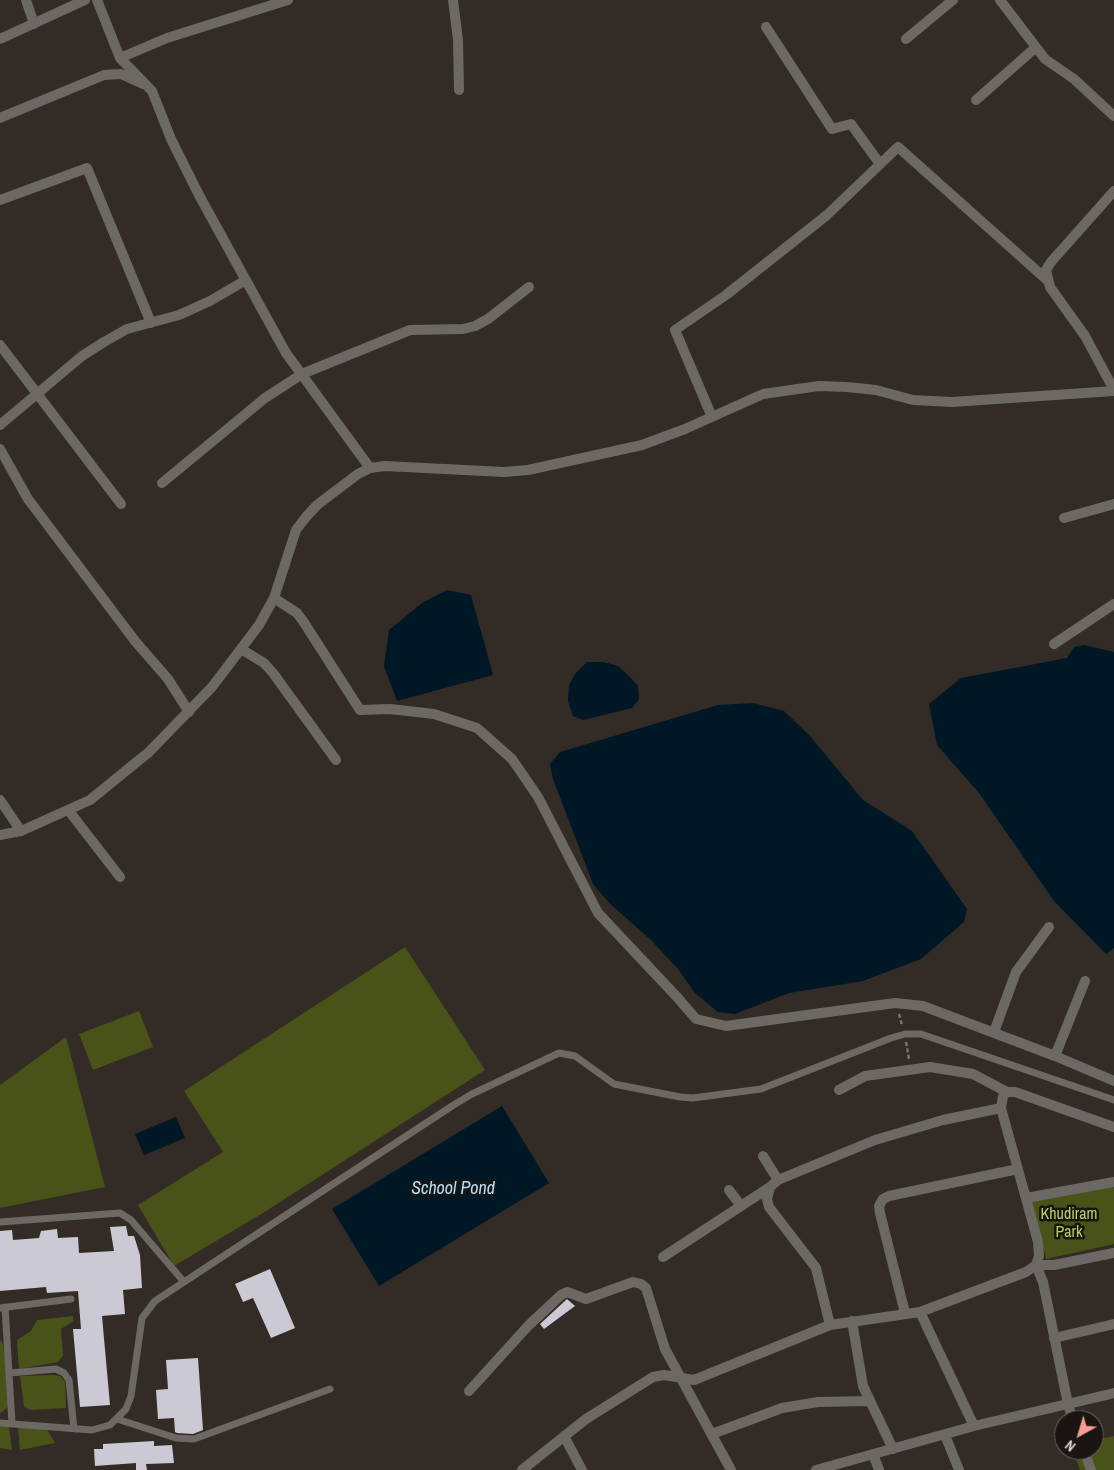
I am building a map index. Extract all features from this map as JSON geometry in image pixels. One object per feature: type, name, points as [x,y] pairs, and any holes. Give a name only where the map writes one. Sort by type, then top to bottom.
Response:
[{"type":"street","points":[[26,0],[34,24]]},
{"type":"street","points":[[0,39],[86,0]]},
{"type":"street","points":[[97,0],[120,58],[149,87],[171,139],[286,353],[370,468]]},
{"type":"street","points":[[120,58],[167,38],[288,0]]},
{"type":"street","points":[[453,0],[458,40],[458,90]]},
{"type":"street","points":[[906,39],[953,0]]},
{"type":"street","points":[[1000,0],[1045,59],[1074,79],[1114,116]]},
{"type":"street","points":[[766,27],[832,129],[851,124],[880,164]]},
{"type":"street","points":[[976,100],[1035,48]]},
{"type":"street","points":[[0,118],[104,75],[121,74],[149,87]]},
{"type":"street","points":[[0,835],[21,831],[90,800],[150,752],[212,688],[241,649],[274,598],[296,530],[317,505],[358,474],[370,468],[384,466],[504,472],[528,470],[642,445],[712,417],[763,394],[819,386],[876,390],[913,400],[952,402],[1114,390],[1085,336],[1046,279],[898,147],[827,214],[726,295],[675,330],[712,417]]},
{"type":"street","points":[[0,200],[86,168],[151,323]]},
{"type":"street","points":[[1046,279],[1046,270],[1051,262],[1114,191]]},
{"type":"street","points":[[0,425],[82,356],[128,329],[179,315],[210,301],[246,280]]},
{"type":"street","points":[[162,483],[260,403],[302,374],[410,330],[463,329],[475,326],[488,319],[529,287]]},
{"type":"street","points":[[0,345],[121,504]]},
{"type":"street","points":[[0,450],[28,499],[135,641],[168,679],[189,712]]},
{"type":"street","points":[[1064,518],[1114,504]]},
{"type":"street","points":[[274,598],[297,613],[360,710],[390,709],[434,714],[477,728],[512,759],[538,797],[598,913],[677,996],[696,1020],[726,1026],[895,1002],[936,1010],[1114,1081]]},
{"type":"street","points":[[1054,644],[1114,604]]},
{"type":"street","points":[[241,649],[264,663],[273,672],[336,760]]},
{"type":"street","points":[[0,800],[21,831]]},
{"type":"street","points":[[69,811],[120,877]]},
{"type":"street","points":[[994,1032],[1016,972],[1049,927]]},
{"type":"street","points":[[1055,1056],[1085,981]]},
{"type":"street","points":[[839,1090],[865,1076],[930,1066],[973,1074],[1008,1092],[1015,1092],[1114,1127]]},
{"type":"street","points":[[1008,1092],[1002,1096],[1001,1108],[1038,1242],[1039,1256],[1036,1265],[1043,1282],[1070,1410]]},
{"type":"street","points":[[663,1257],[774,1184],[875,1140],[943,1120],[1001,1108]]},
{"type":"street","points":[[763,1156],[774,1184],[768,1199],[769,1207],[816,1268],[830,1325]]},
{"type":"street","points":[[905,1313],[880,1213],[879,1206],[883,1199],[889,1196],[1018,1169]]},
{"type":"street","points":[[1026,1198],[1114,1182]]},
{"type":"street","points":[[729,1190],[742,1206]]},
{"type":"street","points":[[522,1470],[607,1404],[653,1377],[664,1375],[694,1380],[830,1325],[920,1312],[1026,1272],[1036,1265],[1054,1265],[1114,1253]]},
{"type":"street","points":[[469,1391],[528,1326],[561,1295],[567,1292],[586,1299],[633,1282],[641,1284],[646,1288],[665,1349],[730,1470]]},
{"type":"street","points":[[920,1312],[974,1426]]},
{"type":"street","points":[[852,1321],[860,1374],[870,1401],[894,1449]]},
{"type":"street","points":[[1054,1338],[1114,1324]]},
{"type":"street","points":[[821,1469],[974,1426],[1114,1393]]},
{"type":"street","points":[[712,1434],[782,1408],[818,1402],[870,1401]]},
{"type":"street","points":[[945,1435],[960,1470]]},
{"type":"street","points":[[564,1436],[582,1470]]},
{"type":"street","points":[[873,1454],[879,1470]]},
{"type":"lane","points":[[0,1423],[74,1429],[101,1429],[117,1419],[126,1409],[131,1396],[142,1318],[155,1301],[452,1106],[472,1094],[559,1053],[575,1056],[614,1084],[694,1098],[761,1089],[890,1038],[905,1034],[921,1034],[1114,1100]]},
{"type":"lane","points":[[0,1222],[120,1213],[131,1220],[184,1282]]},
{"type":"lane","points":[[12,1424],[10,1373],[3,1307],[71,1300]]},
{"type":"lane","points":[[10,1373],[56,1369],[64,1373],[69,1380],[74,1429]]},
{"type":"lane","points":[[117,1419],[176,1438],[194,1439],[330,1389]]},
{"type":"green space","points":[[405,947],[485,1070],[263,1213],[174,1266],[138,1205],[223,1152],[184,1091]]},
{"type":"green space","points":[[139,1011],[153,1047],[93,1070],[79,1034]]},
{"type":"green space","points":[[66,1037],[105,1187],[0,1208],[0,1085]]},
{"type":"green space","name":"Khudiram Park","points":[[1114,1186],[1114,1244],[1046,1259],[1031,1201]]},
{"type":"green space","points":[[73,1316],[73,1321],[61,1329],[63,1355],[58,1362],[19,1369],[17,1340],[31,1331],[37,1320]]},
{"type":"green space","points":[[0,1339],[3,1344],[10,1402],[6,1409],[0,1413]]},
{"type":"green space","points":[[20,1376],[60,1376],[65,1382],[66,1408],[30,1410],[24,1407]]},
{"type":"green space","points":[[0,1426],[9,1427],[12,1450],[0,1448]]},
{"type":"green space","points":[[18,1427],[46,1428],[55,1443],[20,1450]]},
{"type":"green space","points":[[1114,1436],[1114,1470],[1080,1470],[1076,1460],[1104,1460],[1104,1438]]},
{"type":"water","points":[[447,590],[471,595],[493,675],[397,701],[384,666],[389,630],[422,603]]},
{"type":"water","points":[[1084,645],[1114,652],[1114,948],[1106,954],[1054,901],[979,793],[937,745],[929,704],[961,678],[1067,658],[1074,647]]},
{"type":"water","points":[[587,662],[604,662],[618,666],[630,677],[638,686],[639,699],[632,708],[583,720],[573,716],[568,701],[569,685],[575,674]]},
{"type":"water","points":[[753,703],[784,711],[810,736],[863,800],[912,831],[967,909],[964,922],[921,959],[863,981],[789,993],[735,1014],[718,1012],[695,993],[678,969],[651,940],[609,903],[593,884],[553,779],[550,764],[560,752],[718,705]]},
{"type":"water","name":"School Pond","points":[[502,1106],[549,1183],[379,1286],[332,1209]]},
{"type":"water","points":[[176,1117],[185,1138],[144,1155],[135,1134]]},
{"type":"building","points":[[126,1226],[128,1236],[134,1236],[140,1255],[142,1288],[123,1290],[125,1314],[102,1316],[110,1405],[80,1407],[73,1329],[81,1329],[78,1291],[47,1293],[46,1287],[0,1291],[0,1231],[12,1230],[13,1240],[39,1238],[41,1231],[57,1229],[58,1238],[78,1237],[79,1253],[114,1251],[110,1227]]},
{"type":"building","points":[[270,1269],[295,1328],[271,1338],[253,1298],[243,1302],[235,1284]]},
{"type":"building","points":[[567,1299],[575,1306],[544,1329],[540,1324]]},
{"type":"building","points":[[198,1358],[203,1430],[193,1434],[177,1433],[175,1432],[174,1418],[158,1419],[156,1390],[168,1389],[166,1360]]},
{"type":"building","points":[[154,1441],[154,1446],[172,1445],[174,1463],[146,1464],[147,1470],[136,1470],[136,1463],[95,1466],[94,1449],[103,1449],[103,1444]]}]
